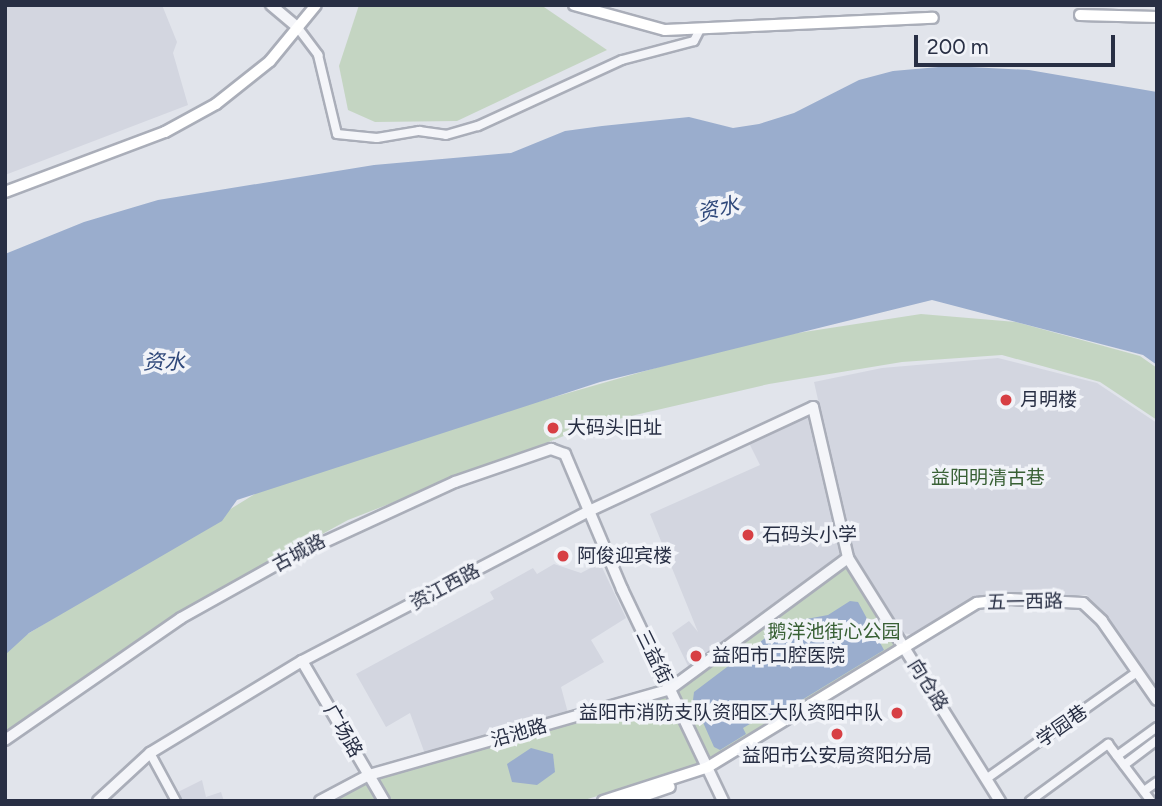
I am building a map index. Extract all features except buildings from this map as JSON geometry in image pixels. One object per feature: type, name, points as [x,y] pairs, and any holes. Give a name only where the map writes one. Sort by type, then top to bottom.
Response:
[{"type":"main road","points":[[5,191],[191,119],[243,85],[298,28],[316,5]]},
{"type":"main road","points":[[574,5],[633,24],[699,31],[933,18]]},
{"type":"main road","points":[[1080,15],[1157,17]]},
{"type":"main road","name":"五一西路","points":[[603,801],[710,770],[907,651],[977,603],[1010,600]]},
{"type":"main road","points":[[629,801],[710,770]]},
{"type":"street","points":[[271,5],[298,28],[318,55],[337,134],[377,138],[419,131],[446,135],[478,126],[622,60],[694,41],[699,31]]},
{"type":"street","name":"资江西路","points":[[98,801],[150,753],[302,662],[589,511],[813,407]]},
{"type":"street","name":"向仓路","points":[[813,407],[848,558],[1000,801]]},
{"type":"street","name":"古城路","points":[[5,740],[181,618],[339,532],[455,482],[543,452],[560,451],[589,511]]},
{"type":"street","name":"三益街","points":[[589,511],[723,801]]},
{"type":"street","name":"沿池路","points":[[320,801],[369,775],[670,689],[848,558]]},
{"type":"street","name":"五一西路","points":[[1010,600],[1083,603],[1101,621],[1157,700]]},
{"type":"street","name":"广场路","points":[[302,662],[384,801]]},
{"type":"street","name":"学园巷","points":[[986,779],[1137,673]]},
{"type":"street","points":[[1117,756],[1157,727]]},
{"type":"street","points":[[1124,765],[1157,740]]},
{"type":"street","points":[[1030,801],[1108,744],[1151,801]]},
{"type":"street","points":[[150,753],[176,801]]},
{"type":"street","points":[[1144,792],[1157,782]]},
{"type":"shaded area","points":[[5,5],[162,5],[177,42],[173,53],[188,105],[5,175]]},
{"type":"shaded area","name":"益阳明清古巷","points":[[998,358],[1097,383],[1157,423],[1157,689],[1087,595],[979,596],[916,635],[902,633],[853,555],[814,382],[882,368]]},
{"type":"shaded area","name":"石码头小学","points":[[811,414],[844,556],[690,670],[672,633],[689,621],[698,632],[650,514],[760,465],[749,443]]},
{"type":"shaded area","points":[[600,563],[626,618],[591,640],[604,662],[561,687],[568,713],[425,754],[410,713],[386,727],[356,674],[494,599],[490,592],[533,568],[537,574],[554,564],[581,573]]},
{"type":"shaded area","points":[[202,780],[206,797],[221,792],[224,801],[180,801],[176,793]]},
{"type":"green space","points":[[359,5],[541,5],[607,50],[457,121],[375,122],[348,110],[339,66]]},
{"type":"green space","points":[[921,314],[1016,322],[1140,356],[1157,368],[1157,420],[1100,382],[1002,355],[902,362],[769,384],[592,425],[348,520],[181,611],[5,734],[5,648],[289,473],[753,340]]},
{"type":"green space","name":"鹅洋池街心公园","points":[[846,567],[897,646],[703,764],[581,801],[330,801],[367,780],[672,693]]},
{"type":"water","name":"资水","points":[[950,66],[1029,70],[1157,92],[1157,365],[1143,355],[932,300],[600,382],[237,500],[222,521],[29,633],[5,655],[5,254],[84,222],[158,200],[374,165],[511,153],[565,131],[602,126],[689,117],[733,128],[759,124],[794,113],[859,80],[893,71]]},
{"type":"water","points":[[850,601],[858,602],[884,650],[764,723],[760,718],[743,728],[746,734],[720,750],[714,747],[693,700],[694,692],[785,623],[828,615]]},
{"type":"water","points":[[531,748],[553,754],[555,772],[537,785],[512,782],[507,764]]},
{"type":"place","name":"月明楼","points":[[1006,400]]},
{"type":"place","name":"大码头旧址","points":[[553,428]]},
{"type":"place","name":"石码头小学","points":[[748,535]]},
{"type":"place","name":"阿俊迎宾楼","points":[[563,556]]},
{"type":"place","name":"益阳市口腔医院","points":[[696,656]]},
{"type":"place","name":"益阳市消防支队资阳区大队资阳中队","points":[[897,713]]},
{"type":"place","name":"益阳市公安局资阳分局","points":[[837,734]]}]
